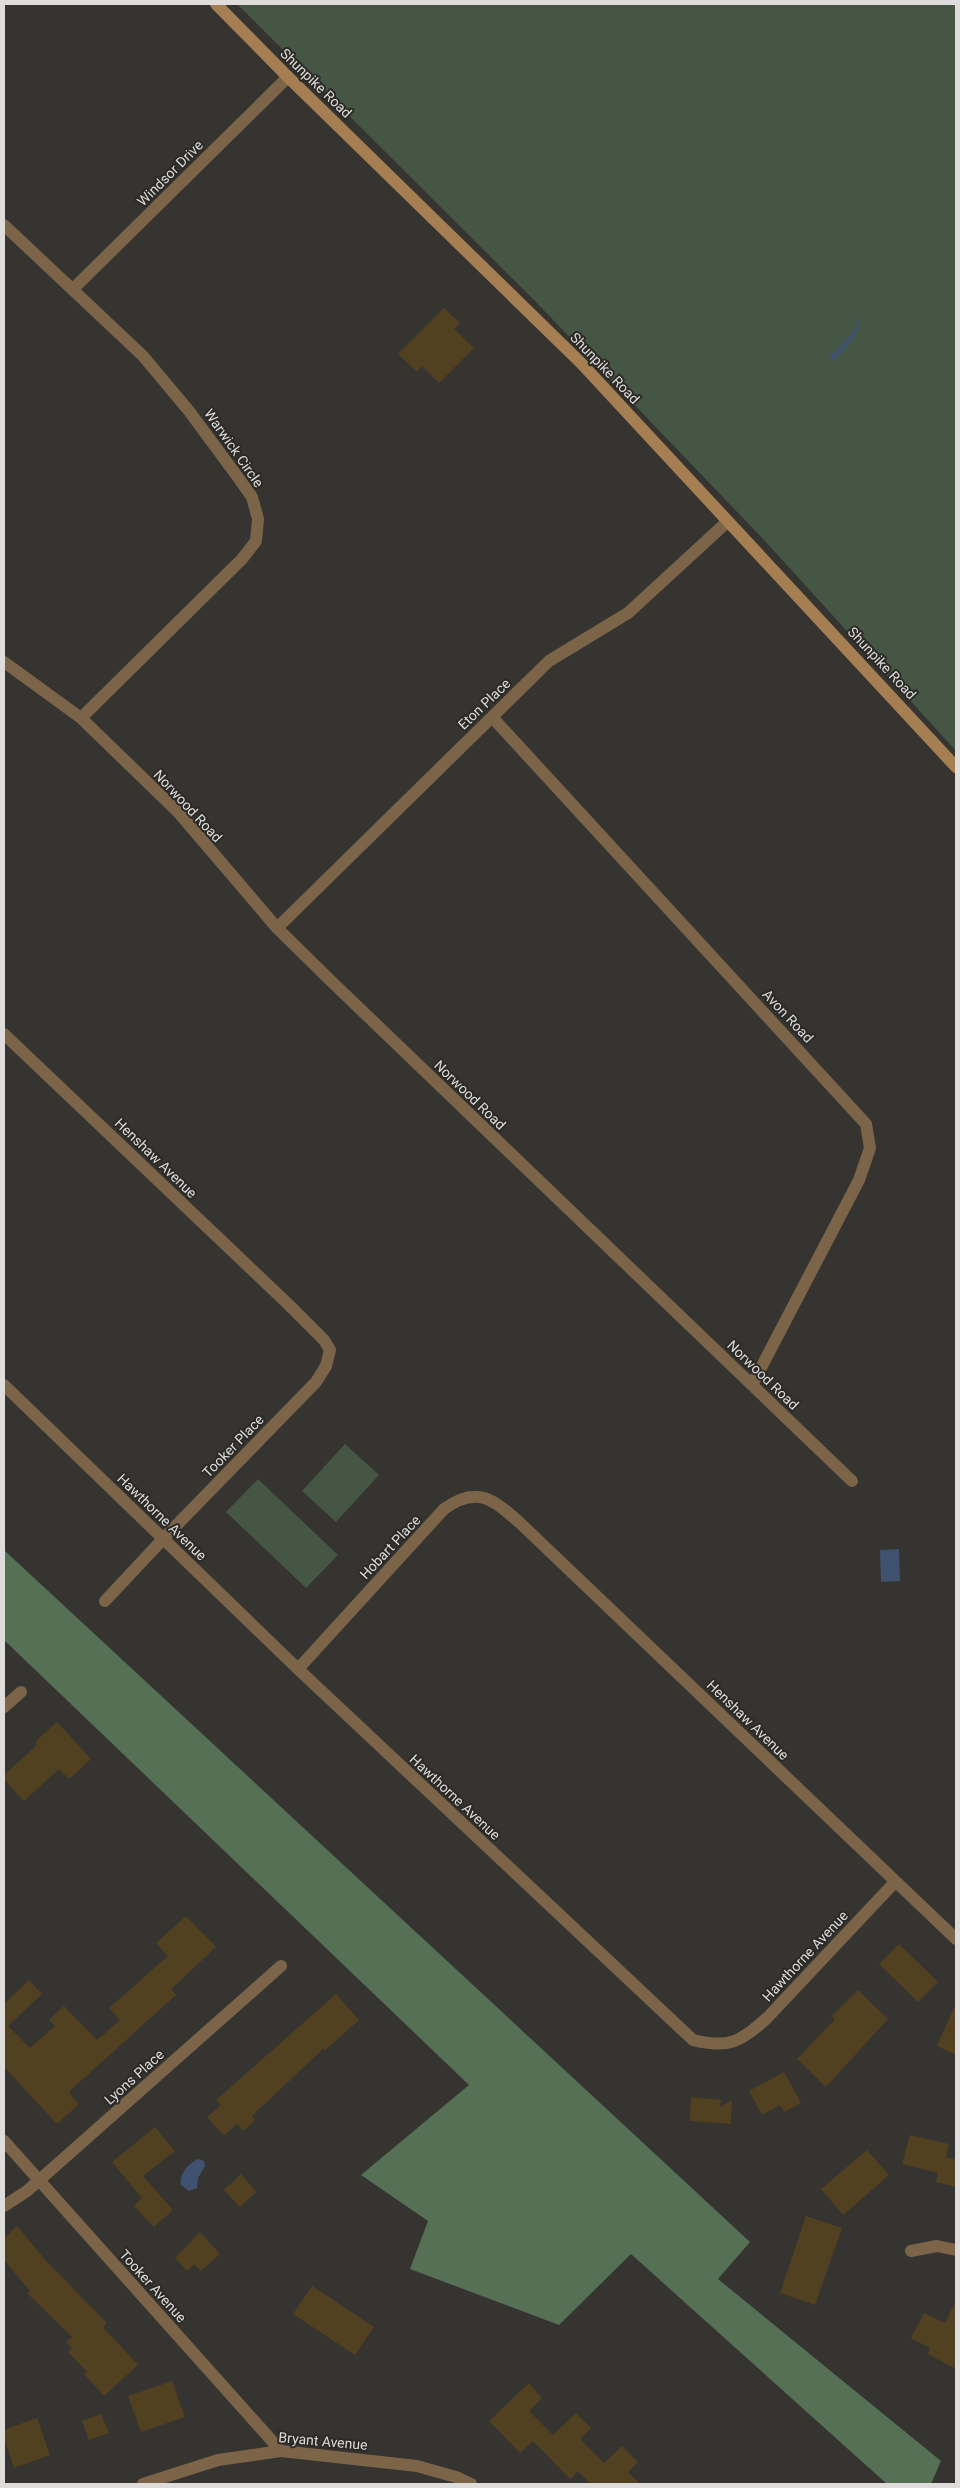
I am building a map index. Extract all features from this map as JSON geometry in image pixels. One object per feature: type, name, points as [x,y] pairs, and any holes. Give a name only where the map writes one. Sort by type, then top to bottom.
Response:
[{"type":"street","name":"Shunpike Road","points":[[216,4],[288,77],[581,363],[956,767]]},
{"type":"street","name":"Windsor Drive","points":[[73,289],[288,77]]},
{"type":"street","name":"Warwick Circle","points":[[4,225],[143,356],[189,411],[252,497],[258,519],[256,541],[242,559],[81,718]]},
{"type":"street","name":"Eton Place","points":[[277,928],[549,661],[628,613],[727,522]]},
{"type":"street","points":[[4,662],[81,718]]},
{"type":"street","name":"Avon Road","points":[[492,717],[866,1124],[870,1148],[859,1180],[752,1385]]},
{"type":"street","name":"Norwood Road","points":[[81,718],[179,813],[277,928],[852,1481]]},
{"type":"street","name":"Henshaw Avenue","points":[[4,1034],[288,1304]]},
{"type":"street","name":"Tooker Place","points":[[105,1601],[316,1382],[326,1366],[330,1350],[324,1340],[288,1304]]},
{"type":"street","name":"Hawthorne Avenue","points":[[4,1385],[298,1669],[693,2040],[712,2045],[732,2043],[749,2034],[767,2018],[895,1882]]},
{"type":"street","name":"Hobart Place","points":[[298,1669],[444,1509],[458,1500],[478,1496],[493,1501],[520,1523]]},
{"type":"street","name":"Henshaw Avenue","points":[[520,1523],[956,1939]]},
{"type":"street","points":[[4,1707],[21,1692]]},
{"type":"street","name":"Lyons Place","points":[[4,2206],[38,2181],[281,1966]]},
{"type":"street","name":"Tooker Avenue","points":[[4,2141],[281,2451]]},
{"type":"street","points":[[911,2251],[936,2246],[956,2250]]},
{"type":"street","name":"Bryant Avenue","points":[[144,2484],[218,2460],[281,2451],[416,2466],[456,2477],[471,2484]]},
{"type":"green space","points":[[237,4],[956,4],[956,751],[765,541],[533,299]]},
{"type":"green space","points":[[345,1444],[379,1475],[336,1522],[302,1491]]},
{"type":"green space","points":[[258,1479],[338,1555],[306,1588],[226,1512]]},
{"type":"green space","points":[[4,1550],[750,2242],[718,2279],[941,2461],[931,2484],[887,2484],[631,2254],[559,2325],[410,2269],[428,2221],[361,2175],[469,2085],[4,1640]]},
{"type":"water","points":[[859,317],[855,336],[834,361],[829,357],[851,334]]},
{"type":"water","points":[[899,1549],[900,1581],[881,1582],[880,1550]]},
{"type":"water","points":[[198,2159],[204,2161],[205,2166],[198,2178],[197,2188],[189,2191],[181,2185],[181,2177],[188,2166]]},
{"type":"building","points":[[444,308],[460,323],[454,329],[474,348],[439,383],[422,366],[417,372],[398,354]]},
{"type":"building","points":[[57,1722],[91,1759],[69,1779],[59,1769],[24,1801],[4,1779],[4,1775],[37,1745],[35,1742]]},
{"type":"building","points":[[186,1916],[216,1947],[171,1989],[176,1995],[73,2088],[69,2093],[79,2104],[57,2124],[4,2067],[4,2004],[29,1980],[42,1994],[8,2026],[30,2048],[55,2026],[49,2020],[64,2006],[97,2040],[120,2020],[109,2008],[168,1956],[156,1943]]},
{"type":"building","points":[[899,1944],[938,1982],[918,2002],[879,1964]]},
{"type":"building","points":[[858,1990],[888,2019],[826,2087],[797,2059],[835,2019],[832,2016]]},
{"type":"building","points":[[336,1994],[359,2020],[324,2051],[323,2049],[252,2116],[255,2120],[243,2131],[237,2124],[224,2136],[207,2117],[221,2105],[216,2100]]},
{"type":"building","points":[[956,2003],[956,2055],[937,2046]]},
{"type":"building","points":[[784,2072],[801,2103],[784,2112],[780,2105],[762,2115],[749,2091]]},
{"type":"building","points":[[691,2097],[721,2100],[720,2107],[732,2100],[731,2124],[690,2121]]},
{"type":"building","points":[[155,2127],[175,2151],[143,2176],[173,2210],[154,2227],[134,2206],[142,2198],[112,2162]]},
{"type":"building","points":[[910,2135],[949,2144],[946,2157],[956,2160],[956,2187],[936,2182],[938,2173],[902,2164]]},
{"type":"building","points":[[867,2150],[889,2175],[843,2215],[821,2189]]},
{"type":"building","points":[[241,2174],[256,2192],[240,2207],[224,2190]]},
{"type":"building","points":[[806,2216],[842,2228],[815,2305],[780,2293]]},
{"type":"building","points":[[17,2226],[47,2262],[107,2323],[103,2327],[138,2365],[104,2396],[84,2374],[87,2372],[68,2352],[72,2348],[66,2342],[72,2337],[27,2293],[30,2291],[4,2260],[4,2238]]},
{"type":"building","points":[[200,2232],[220,2254],[201,2271],[194,2264],[187,2271],[175,2258]]},
{"type":"building","points":[[312,2286],[374,2327],[355,2355],[293,2314]]},
{"type":"building","points":[[956,2301],[956,2369],[928,2354],[930,2348],[911,2338],[924,2313],[945,2323]]},
{"type":"building","points":[[172,2381],[185,2417],[141,2432],[128,2396]]},
{"type":"building","points":[[529,2383],[542,2398],[529,2411],[553,2435],[576,2413],[591,2428],[580,2439],[604,2463],[622,2446],[638,2462],[628,2472],[640,2484],[591,2484],[578,2471],[570,2479],[533,2441],[520,2453],[489,2421]]},
{"type":"building","points":[[101,2414],[109,2433],[89,2440],[82,2421]]},
{"type":"building","points":[[37,2418],[50,2455],[14,2468],[4,2438],[4,2430]]}]
